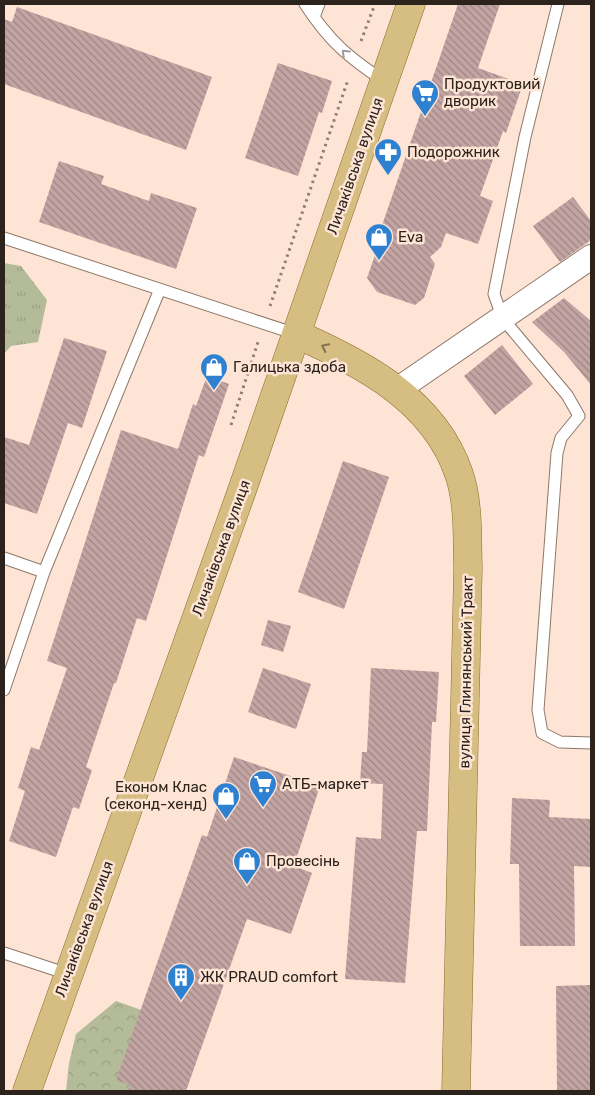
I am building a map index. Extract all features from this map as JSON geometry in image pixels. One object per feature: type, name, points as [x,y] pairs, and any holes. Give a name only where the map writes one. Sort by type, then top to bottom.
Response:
[{"type":"main road","name":"Личаківська вулиця","points":[[27,1091],[411,4]]},
{"type":"main road","name":"вулиця Глинянський Тракт","points":[[296,334],[347,358],[397,390],[427,417],[459,474],[465,513],[468,568],[456,1091]]},
{"type":"street","points":[[397,390],[504,319],[591,257]]},
{"type":"lane","points":[[305,4],[324,33],[354,61],[384,82]]},
{"type":"lane","points":[[314,17],[319,4]]},
{"type":"lane","points":[[558,4],[525,137],[494,294],[504,319],[567,395],[579,416]]},
{"type":"lane","points":[[4,238],[296,334]]},
{"type":"lane","points":[[4,690],[44,572],[160,289]]},
{"type":"lane","points":[[579,416],[591,418]]},
{"type":"lane","points":[[579,416],[561,438],[557,453],[538,710],[542,733],[560,742],[591,743]]},
{"type":"lane","points":[[4,558],[44,572]]},
{"type":"lane","points":[[4,953],[68,974]]},
{"type":"path","points":[[231,425],[264,323],[375,4]]},
{"type":"green space","points":[[4,263],[21,266],[47,300],[38,342],[11,346],[4,354]]},
{"type":"green space","points":[[116,1001],[150,1013],[142,1068],[128,1091],[66,1091],[69,1063],[76,1034]]},
{"type":"building","points":[[458,4],[500,4],[478,68],[523,84],[506,133],[503,131],[480,196],[493,201],[478,244],[446,233],[441,247],[430,257],[435,264],[424,298],[415,305],[377,292],[367,278],[380,241],[377,240]]},
{"type":"building","points":[[17,7],[212,77],[186,150],[4,84],[4,19],[12,22]]},
{"type":"building","points":[[278,63],[332,81],[322,113],[319,112],[298,176],[245,158]]},
{"type":"building","points":[[59,161],[104,176],[101,184],[149,201],[151,193],[197,208],[176,269],[39,222]]},
{"type":"building","points":[[573,197],[591,221],[591,240],[560,262],[533,226]]},
{"type":"building","points":[[564,298],[591,321],[591,385],[564,352],[532,322]]},
{"type":"building","points":[[64,338],[107,351],[82,428],[68,423],[37,514],[4,503],[4,437],[29,445]]},
{"type":"building","points":[[502,345],[533,384],[495,415],[464,376]]},
{"type":"building","points":[[207,376],[229,384],[204,457],[199,455],[146,621],[137,618],[116,683],[114,683],[86,767],[92,770],[79,809],[73,807],[56,857],[9,841],[25,791],[18,788],[31,747],[39,750],[67,668],[47,661],[121,430],[178,449],[193,404],[196,406]]},
{"type":"building","points":[[343,461],[389,477],[344,609],[298,592]]},
{"type":"building","points":[[268,620],[291,626],[283,652],[261,645]]},
{"type":"building","points":[[263,668],[311,684],[296,729],[248,712]]},
{"type":"building","points":[[371,668],[439,672],[436,722],[432,722],[427,831],[417,831],[405,983],[345,979],[356,837],[381,839],[383,784],[360,783],[362,752],[367,752]]},
{"type":"building","points":[[234,757],[320,786],[294,866],[312,873],[291,934],[247,919],[186,1091],[128,1091],[130,1085],[116,1080],[202,835],[207,837]]},
{"type":"building","points":[[512,798],[550,800],[549,817],[591,819],[591,867],[574,866],[575,946],[520,946],[519,864],[510,864]]},
{"type":"building","points":[[591,985],[591,1091],[557,1091],[556,986]]},
{"type":"place","name":"Продуктовий дворик","points":[[425,117]]},
{"type":"place","name":"Подорожник","points":[[388,176]]},
{"type":"place","name":"Eva","points":[[379,261]]},
{"type":"place","name":"Галицька здоба","points":[[214,391]]},
{"type":"place","name":"АТБ-маркет","points":[[263,808]]},
{"type":"place","name":"Економ Клас (секонд-хенд)","points":[[226,820]]},
{"type":"place","name":"Провесінь","points":[[247,885]]},
{"type":"place","name":"ЖК PRAUD comfort","points":[[181,1001]]}]
